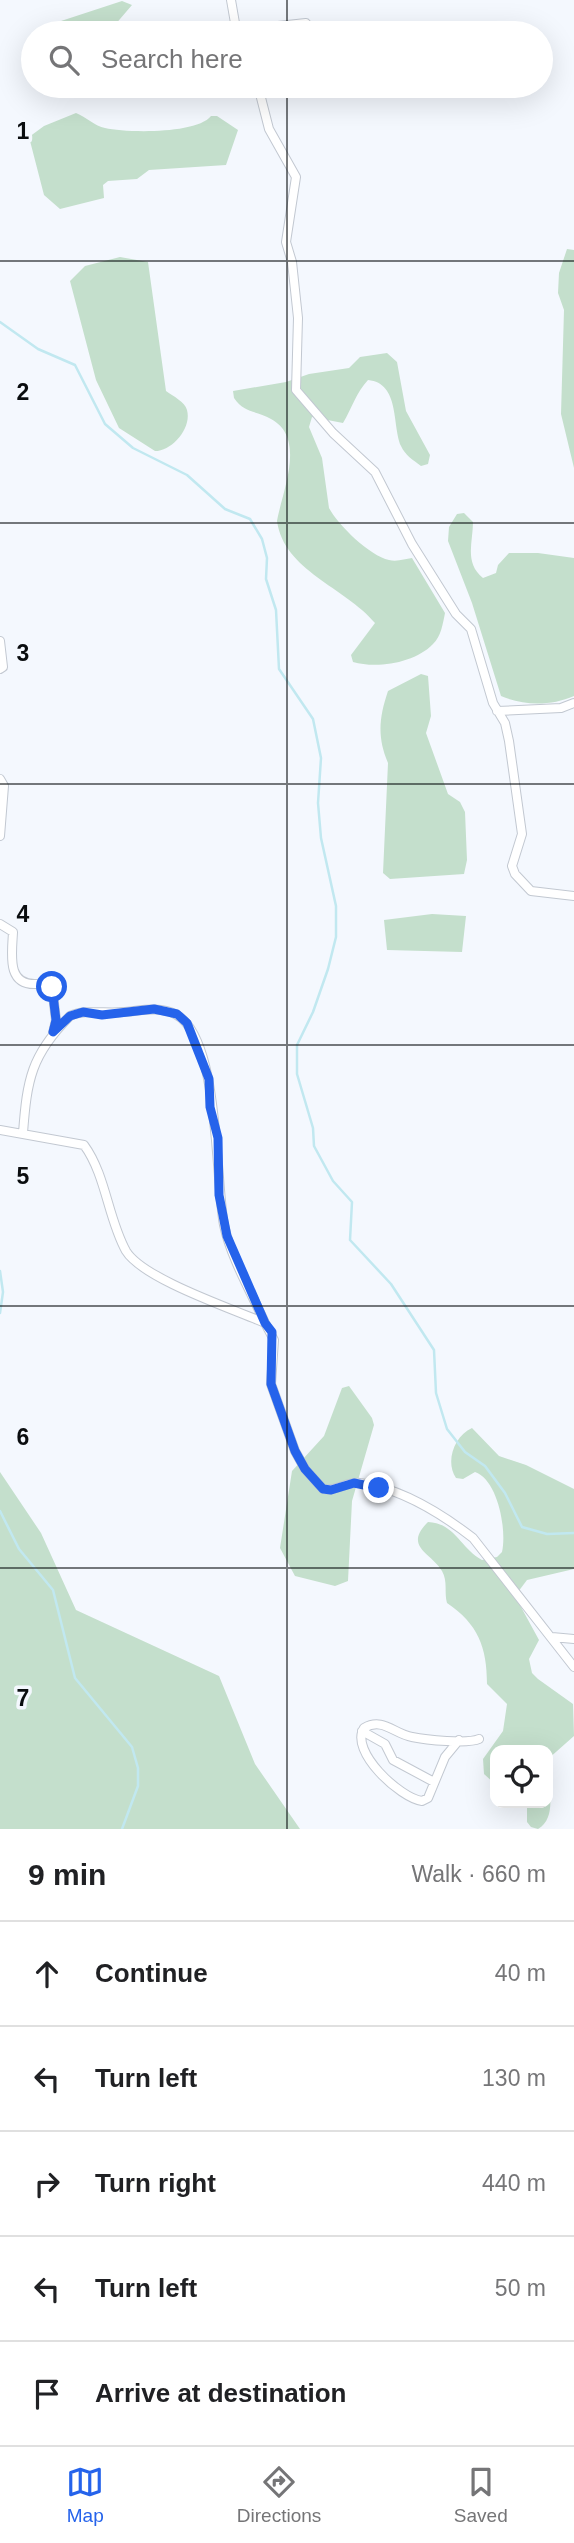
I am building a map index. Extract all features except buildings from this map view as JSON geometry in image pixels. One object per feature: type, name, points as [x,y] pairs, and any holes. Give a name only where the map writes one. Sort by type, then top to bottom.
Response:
[{"type":"street","points":[[231,0],[236,21]]},
{"type":"street","points":[[261,98],[270,130],[296,177],[285,243],[292,262],[298,318],[296,390],[333,433],[375,472],[412,544],[456,614],[471,629],[509,741],[522,834],[512,866],[515,873],[531,891],[574,896]]},
{"type":"street","points":[[0,641],[3,667],[0,669]]},
{"type":"street","points":[[497,711],[548,709],[574,703]]},
{"type":"street","points":[[0,779],[4,786],[0,836]]},
{"type":"street","points":[[0,924],[13,932],[12,967],[18,979],[27,985],[47,983],[52,987],[56,1020],[53,1032],[27,1082],[23,1133]]},
{"type":"street","points":[[53,1032],[70,1016],[83,1012],[102,1015],[154,1009],[177,1014],[187,1023],[209,1079],[210,1107],[218,1138],[219,1195],[227,1236],[274,1340],[271,1384],[295,1451],[316,1484],[327,1490],[354,1483],[371,1486],[403,1497],[447,1519],[473,1538],[574,1667]]},
{"type":"street","points":[[1,1128],[86,1147],[127,1252],[139,1264],[186,1290],[265,1323]]},
{"type":"street","points":[[552,1637],[574,1639]]},
{"type":"street","points":[[459,1740],[444,1757],[425,1801],[402,1794],[362,1751],[359,1744],[362,1731],[369,1725],[378,1724],[411,1737],[479,1739]]},
{"type":"street","points":[[362,1731],[385,1744],[393,1760],[434,1782]]},
{"type":"green space","points":[[122,1],[132,5],[118,21],[61,21]]},
{"type":"green space","points":[[76,113],[101,127],[115,130],[177,129],[217,116],[238,130],[226,165],[149,170],[137,179],[108,181],[103,185],[104,198],[60,209],[44,195],[29,137],[44,126]]},
{"type":"green space","points":[[567,249],[574,250],[574,468],[561,414],[564,310],[558,293],[559,273]]},
{"type":"green space","points":[[120,257],[148,262],[166,391],[187,410],[184,431],[174,443],[161,450],[155,451],[119,428],[96,380],[70,281],[85,266]]},
{"type":"green space","points":[[387,353],[397,362],[406,411],[430,455],[428,464],[421,466],[403,449],[390,397],[378,383],[368,380],[343,423],[312,417],[309,427],[322,458],[329,508],[333,515],[355,539],[373,553],[395,561],[412,558],[445,613],[438,638],[425,651],[395,663],[373,665],[353,662],[351,655],[375,623],[362,610],[303,566],[282,538],[277,521],[287,481],[290,452],[288,439],[282,428],[271,419],[238,403],[233,391],[349,368],[360,357]]},
{"type":"green space","points":[[464,513],[473,522],[473,566],[483,578],[496,573],[498,565],[509,553],[538,553],[574,558],[574,696],[538,704],[501,696],[472,603],[448,541],[449,527],[457,514]]},
{"type":"green space","points":[[421,674],[428,676],[431,716],[426,733],[448,794],[460,802],[465,812],[467,860],[464,874],[390,879],[383,873],[388,763],[382,745],[381,719],[388,691]]},
{"type":"green space","points":[[432,914],[466,916],[462,952],[387,950],[384,920]]},
{"type":"green space","points":[[349,1386],[374,1425],[352,1501],[348,1581],[335,1586],[295,1576],[280,1548],[292,1471],[324,1436],[342,1388]]},
{"type":"green space","points":[[472,1428],[499,1456],[526,1465],[574,1489],[574,1569],[527,1580],[515,1596],[539,1640],[529,1659],[532,1673],[573,1704],[574,1736],[553,1755],[553,1745],[493,1745],[503,1731],[507,1704],[487,1684],[485,1659],[479,1638],[466,1619],[447,1603],[444,1575],[419,1543],[421,1531],[428,1522],[445,1527],[482,1560],[497,1557],[502,1552],[502,1519],[490,1485],[475,1472],[463,1479],[456,1478],[453,1472],[453,1450]]},
{"type":"green space","points":[[0,1472],[41,1533],[76,1610],[219,1676],[255,1764],[300,1829],[0,1829]]},
{"type":"green space","points":[[490,1749],[490,1779],[484,1774],[483,1759]]},
{"type":"green space","points":[[527,1808],[549,1808],[547,1820],[538,1829],[527,1822]]},
{"type":"waterway","points":[[0,322],[38,349],[75,365],[105,424],[133,448],[187,475],[225,509],[250,519],[262,539],[267,558],[266,579],[276,610],[279,669],[313,719],[321,758],[318,803],[321,838],[336,906],[336,937],[328,969],[313,1012],[297,1045],[297,1074],[313,1128],[314,1146],[333,1181],[352,1202],[350,1240],[391,1284],[434,1350],[436,1393],[447,1429],[465,1452],[485,1466],[505,1493],[522,1527],[547,1534],[574,1533]]},
{"type":"waterway","points":[[0,1271],[3,1292],[0,1313]]},
{"type":"waterway","points":[[0,1511],[19,1549],[53,1590],[75,1678],[132,1747],[138,1768],[138,1786],[122,1829]]},
{"type":"route","points":[[52,987],[56,1020],[53,1032],[70,1016],[83,1012],[102,1015],[154,1009],[177,1014],[187,1023],[209,1079],[210,1107],[218,1138],[219,1195],[224,1226],[265,1323],[272,1332],[274,1340],[270,1379],[295,1451],[316,1484],[323,1489],[331,1490],[354,1483],[379,1488]]}]
